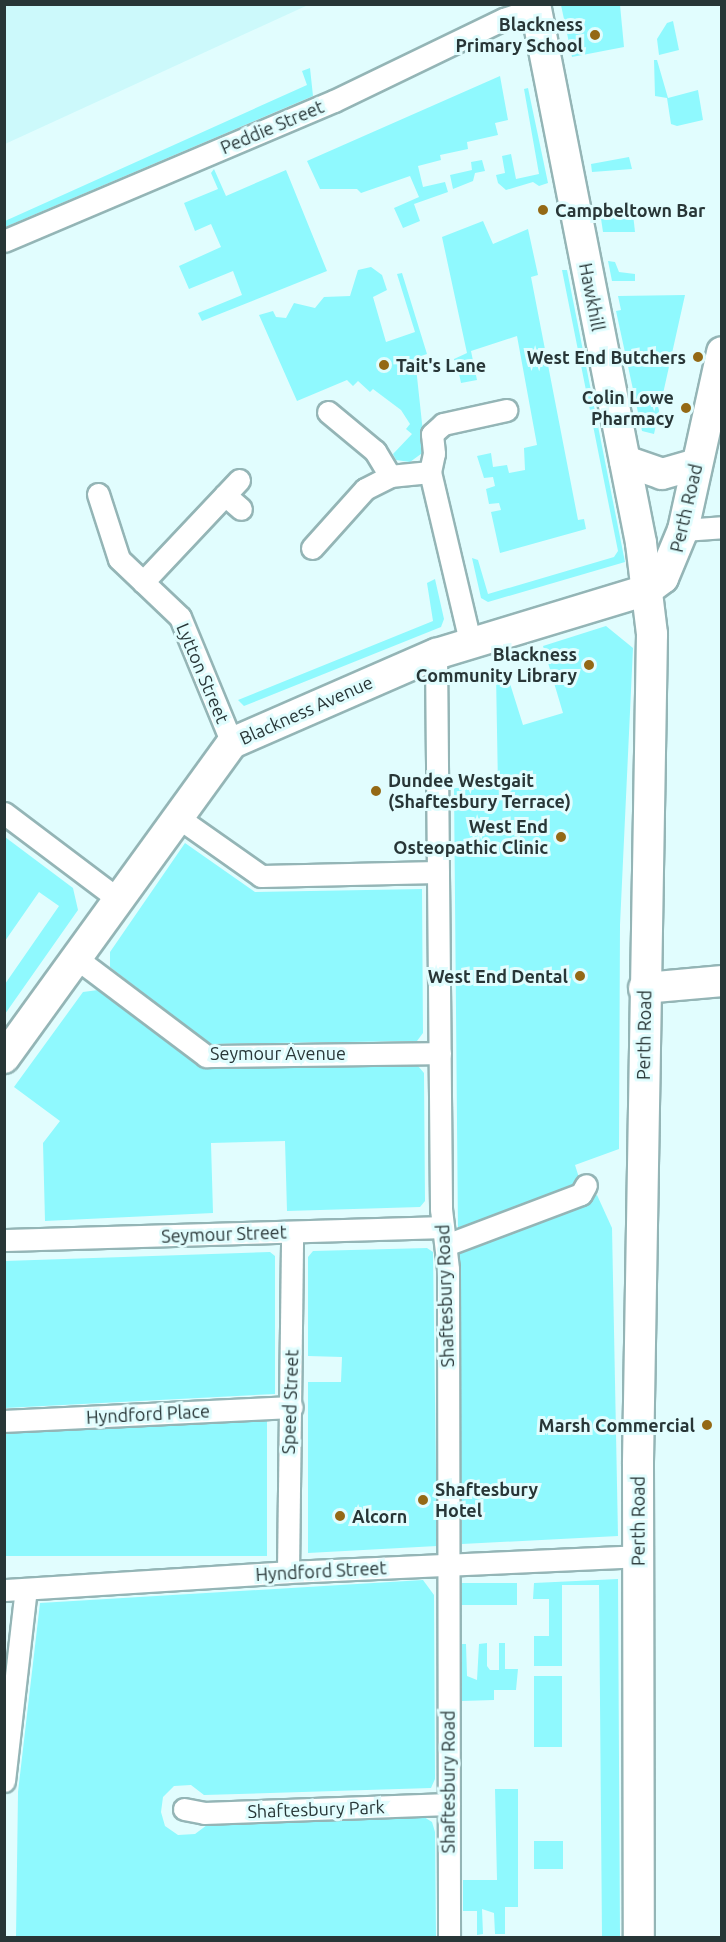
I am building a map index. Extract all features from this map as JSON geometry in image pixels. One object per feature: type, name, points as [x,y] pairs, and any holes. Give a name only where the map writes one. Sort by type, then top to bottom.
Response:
[{"type":"street","name":"Peddie Street","points":[[4,241],[334,100],[504,18],[536,6]]},
{"type":"street","name":"Hawkhill","points":[[536,6],[625,461],[647,590]]},
{"type":"street","name":"Perth Road","points":[[639,1938],[637,1735],[644,988],[654,687],[647,590],[663,578],[672,564],[683,530],[722,352]]},
{"type":"street","points":[[470,641],[430,472],[432,434],[443,424],[506,410]]},
{"type":"street","points":[[328,412],[375,451],[390,476]]},
{"type":"street","points":[[625,461],[662,474],[696,464]]},
{"type":"street","points":[[312,548],[320,526],[365,489],[390,476],[430,472]]},
{"type":"street","points":[[143,582],[232,488],[241,510]]},
{"type":"street","name":"Lytton Street","points":[[95,506],[119,559],[180,617],[232,742]]},
{"type":"street","points":[[683,530],[722,527]]},
{"type":"street","name":"Blackness Avenue","points":[[4,1058],[176,816],[232,742],[470,641],[647,590]]},
{"type":"street","name":"Shaftesbury Road","points":[[436,654],[448,1564],[449,1938]]},
{"type":"street","points":[[4,813],[118,899]]},
{"type":"street","points":[[176,816],[261,876],[438,873]]},
{"type":"street","name":"Seymour Avenue","points":[[76,957],[206,1056],[440,1053]]},
{"type":"street","points":[[644,988],[722,981]]},
{"type":"street","name":"Seymour Street","points":[[4,1240],[292,1232],[444,1236],[529,1215],[581,1194],[586,1185]]},
{"type":"street","name":"Speed Street","points":[[288,1572],[292,1407],[292,1232]]},
{"type":"street","name":"Hyndford Place","points":[[4,1421],[292,1407]]},
{"type":"street","name":"Hyndford Street","points":[[4,1590],[288,1572],[638,1556]]},
{"type":"street","points":[[4,1780],[26,1589]]},
{"type":"street","name":"Shaftesbury Park","points":[[184,1809],[204,1813],[449,1804]]},
{"type":"shaded area","points":[[5,4],[308,4],[308,5],[5,144]]},
{"type":"shaded area","name":"Blackness Primary School","points":[[561,5],[620,5],[624,47],[572,57]]},
{"type":"shaded area","points":[[673,21],[679,50],[659,55],[657,39],[667,23]]},
{"type":"shaded area","points":[[654,60],[657,60],[668,98],[698,90],[703,120],[677,126],[671,124],[667,98],[655,96]]},
{"type":"shaded area","points":[[310,68],[313,96],[5,227],[5,221],[307,85],[302,71]]},
{"type":"shaded area","points":[[500,76],[508,120],[495,123],[498,135],[467,142],[468,149],[440,155],[441,160],[418,166],[423,187],[445,182],[448,192],[414,204],[420,221],[403,228],[394,208],[419,197],[410,176],[361,193],[357,189],[320,189],[307,161]]},
{"type":"shaded area","points":[[528,88],[548,183],[539,186],[533,182],[506,190],[498,183],[496,175],[505,173],[502,156],[511,154],[516,179],[539,174],[524,89]]},
{"type":"shaded area","points":[[629,157],[632,169],[592,172],[591,164]]},
{"type":"shaded area","points":[[482,160],[485,171],[475,173],[473,181],[453,189],[450,175],[472,170],[471,162]]},
{"type":"shaded area","points":[[214,169],[226,196],[286,170],[327,271],[202,321],[198,313],[242,295],[233,271],[189,289],[179,266],[221,247],[211,224],[195,231],[184,203],[218,189],[211,173]]},
{"type":"shaded area","points":[[600,212],[633,214],[635,232],[603,232]]},
{"type":"shaded area","points":[[483,221],[493,244],[528,229],[538,275],[531,277],[578,520],[584,519],[586,529],[500,553],[491,512],[501,510],[499,503],[489,504],[486,489],[495,486],[493,477],[484,478],[477,456],[491,453],[493,467],[507,465],[509,473],[525,470],[524,448],[537,445],[517,336],[471,351],[477,380],[461,383],[458,369],[462,368],[461,362],[454,364],[454,359],[467,353],[442,237]]},
{"type":"shaded area","points":[[608,261],[615,262],[619,272],[635,274],[635,281],[612,281]]},
{"type":"shaded area","points":[[371,267],[382,275],[387,290],[373,297],[386,342],[415,332],[397,274],[402,273],[427,354],[415,358],[425,451],[410,462],[396,460],[393,454],[412,434],[406,429],[410,424],[401,410],[373,389],[370,392],[358,381],[353,386],[347,380],[297,401],[259,315],[273,311],[276,317],[286,318],[294,303],[315,308],[324,297],[350,296],[358,270]]},
{"type":"shaded area","points":[[562,270],[567,270],[625,562],[488,602],[481,598],[472,558],[478,560],[488,594],[614,557],[618,551]]},
{"type":"shaded area","points":[[685,295],[654,434],[642,431],[616,311],[621,310],[618,296]]},
{"type":"shaded area","points":[[435,579],[444,619],[441,627],[244,706],[238,700],[433,621],[427,583]]},
{"type":"shaded area","points":[[606,626],[633,648],[620,925],[619,1149],[575,1165],[582,1187],[458,1232],[454,788],[498,787],[496,674],[506,671],[523,725],[563,713],[543,646]]},
{"type":"shaded area","points":[[5,837],[73,888],[78,910],[5,1014],[5,984],[59,906],[39,892],[5,941]]},
{"type":"shaded area","points":[[185,843],[255,892],[422,889],[423,1033],[417,1041],[209,1044],[110,967],[110,952]]},
{"type":"shaded area","points":[[98,990],[201,1068],[418,1066],[424,1073],[425,1201],[420,1207],[287,1211],[285,1141],[211,1143],[213,1213],[45,1221],[43,1143],[60,1121],[14,1087],[83,992]]},
{"type":"shaded area","points":[[597,1195],[612,1228],[618,1536],[462,1544],[458,1247]]},
{"type":"shaded area","points":[[427,1248],[433,1252],[437,1546],[308,1553],[308,1382],[341,1382],[342,1357],[308,1356],[308,1257],[313,1251]]},
{"type":"shaded area","points":[[270,1252],[275,1256],[275,1394],[5,1408],[5,1261]]},
{"type":"shaded area","points":[[5,1421],[267,1421],[267,1556],[5,1556]]},
{"type":"shaded area","points":[[618,1579],[620,1937],[602,1938],[599,1585],[562,1585],[562,1666],[534,1666],[534,1636],[549,1636],[549,1599],[533,1599],[534,1583]]},
{"type":"shaded area","points":[[423,1580],[434,1595],[435,1779],[431,1788],[204,1795],[191,1785],[174,1786],[163,1797],[161,1812],[165,1826],[178,1835],[195,1834],[207,1825],[424,1817],[432,1822],[435,1832],[436,1937],[16,1937],[18,1792],[40,1603]]},
{"type":"shaded area","points":[[461,1583],[517,1583],[517,1605],[461,1605]]},
{"type":"shaded area","points":[[487,1643],[487,1666],[490,1670],[499,1670],[499,1643],[505,1643],[505,1669],[518,1669],[516,1690],[494,1690],[494,1700],[462,1701],[462,1644],[466,1644],[467,1676],[477,1680],[479,1644]]},
{"type":"shaded area","points":[[534,1676],[562,1676],[562,1747],[534,1747]]},
{"type":"shaded area","points":[[495,1789],[518,1789],[518,1907],[505,1907],[505,1934],[495,1934],[494,1913],[482,1909],[483,1934],[477,1935],[477,1911],[463,1911],[463,1880],[497,1880]]},
{"type":"shaded area","points":[[534,1841],[563,1841],[563,1869],[534,1869]]},
{"type":"place","name":"Blackness Primary School","points":[[595,35]]},
{"type":"place","name":"Campbeltown Bar","points":[[543,210]]},
{"type":"place","name":"West End Butchers","points":[[698,357]]},
{"type":"place","name":"Tait's Lane","points":[[384,365]]},
{"type":"place","name":"Colin Lowe Pharmacy","points":[[686,408]]},
{"type":"place","name":"Blackness Community Library","points":[[589,665]]},
{"type":"place","name":"Dundee Westgait (Shaftesbury Terrace)","points":[[376,791]]},
{"type":"place","name":"West End Osteopathic Clinic","points":[[561,837]]},
{"type":"place","name":"West End Dental","points":[[580,976]]},
{"type":"place","name":"Marsh Commercial","points":[[707,1425]]},
{"type":"place","name":"Shaftesbury Hotel","points":[[423,1500]]},
{"type":"place","name":"Alcorn","points":[[340,1516]]}]
